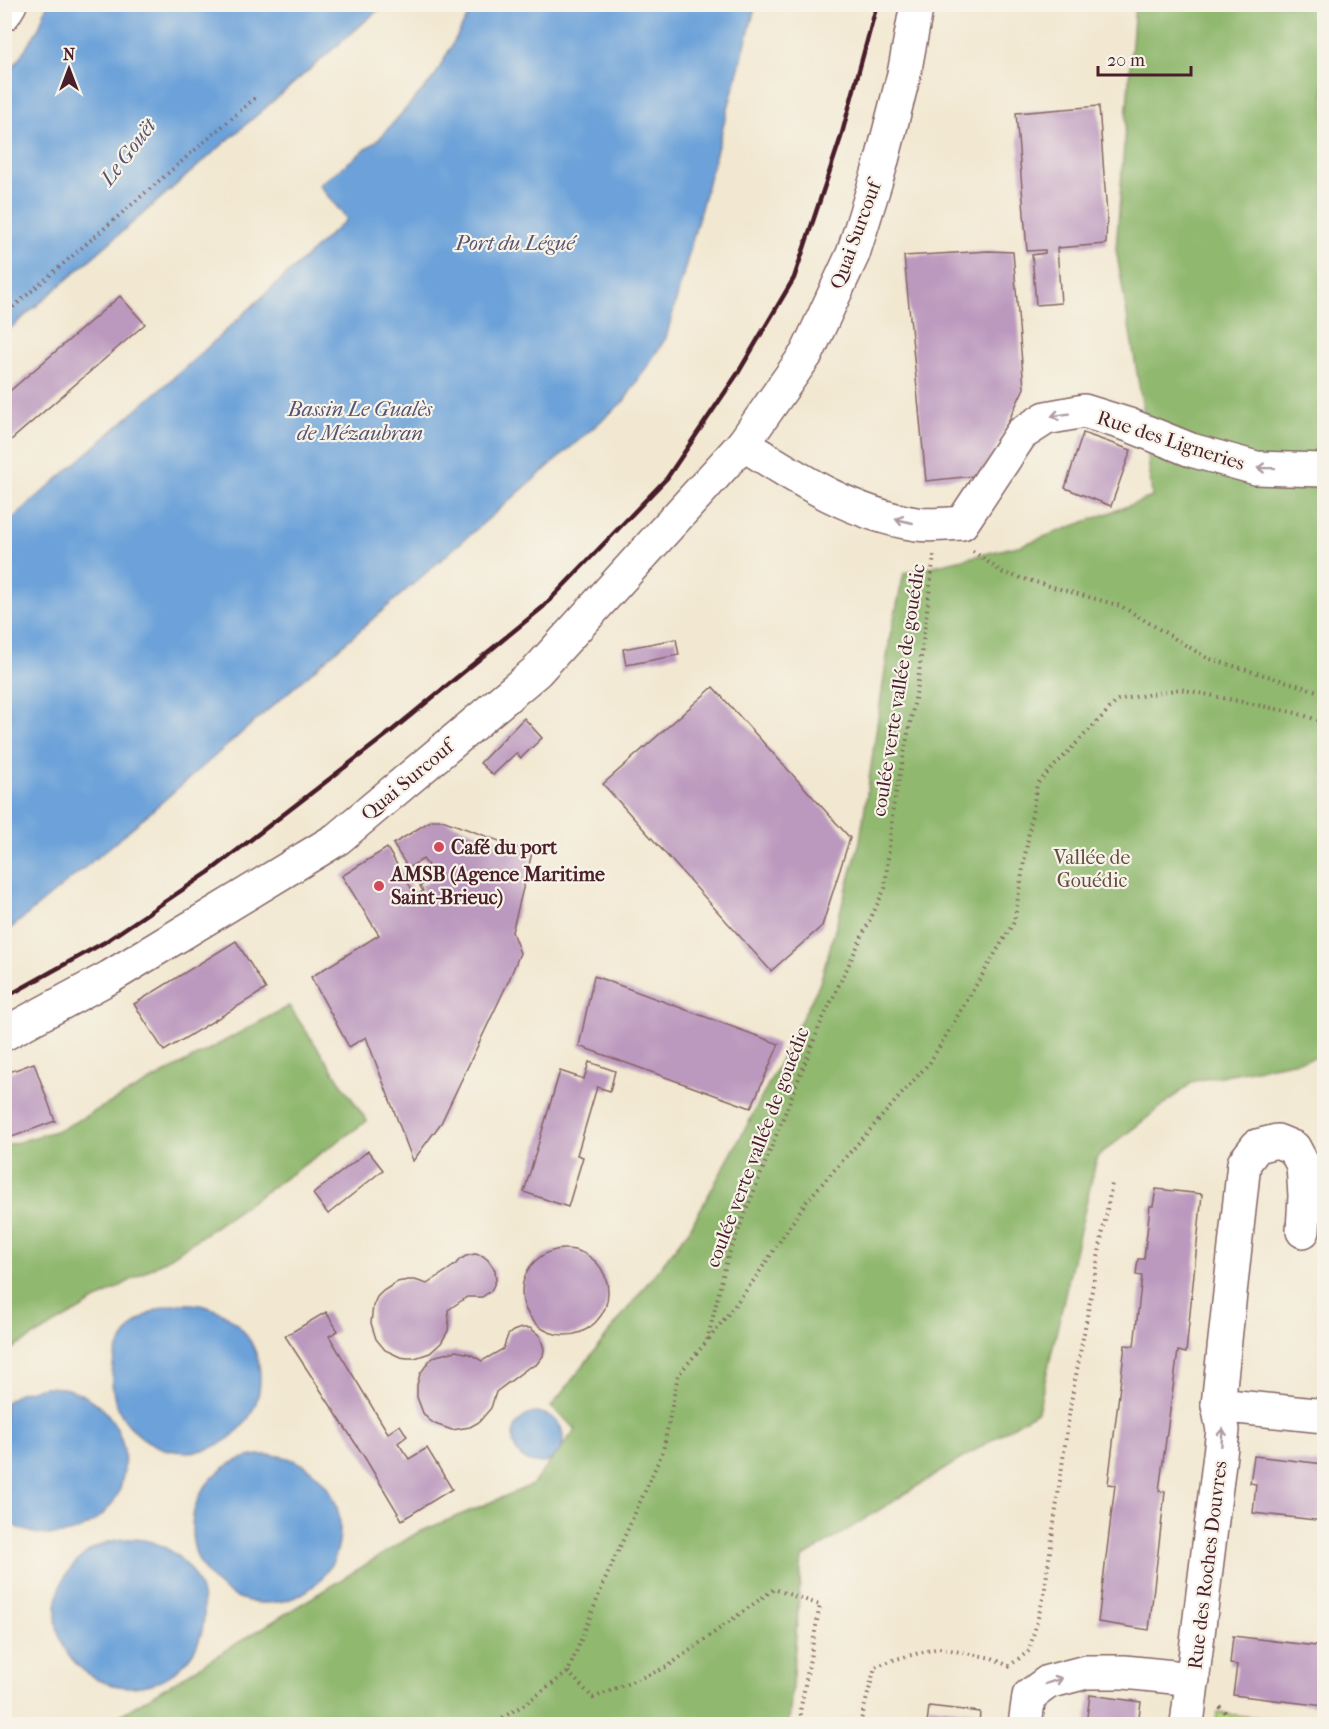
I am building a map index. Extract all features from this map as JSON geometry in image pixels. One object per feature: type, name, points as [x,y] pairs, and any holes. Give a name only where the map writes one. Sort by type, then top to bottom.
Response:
[{"type":"street","points":[[4,14],[10,4]]},
{"type":"street","name":"Quai Surcouf","points":[[4,1034],[110,977],[337,839],[537,671],[743,444],[807,353],[853,254],[881,164],[901,85],[917,4]]},
{"type":"street","name":"Rue des Ligneries","points":[[950,524],[1021,434],[1046,418],[1084,411],[1129,425],[1191,450],[1256,468],[1324,470]]},
{"type":"street","points":[[743,444],[826,495],[871,513],[916,524],[950,524]]},
{"type":"street","name":"Rue des Roches Douvres","points":[[1187,1725],[1223,1430],[1218,1405],[1237,1216],[1244,1163],[1257,1146],[1277,1141],[1294,1148],[1303,1165],[1305,1196],[1302,1231]]},
{"type":"street","points":[[1218,1405],[1324,1416]]},
{"type":"street","points":[[1025,1725],[1029,1696],[1048,1682],[1086,1672],[1124,1672],[1193,1679]]},
{"type":"path","points":[[4,315],[255,98]]},
{"type":"path","points":[[950,524],[1004,573],[1120,606],[1207,658],[1324,693]]},
{"type":"path","name":"coulée verte vallée de gouédic","points":[[568,1672],[605,1580],[663,1451],[678,1375],[707,1341],[727,1259],[820,1025],[885,888],[892,808],[950,524]]},
{"type":"path","points":[[707,1341],[754,1280],[806,1202],[930,1062],[1014,922],[1037,784],[1118,700],[1180,689],[1296,713],[1324,722]]},
{"type":"path","points":[[860,1725],[875,1667],[939,1648],[992,1658],[1009,1666],[1029,1651],[1044,1594],[1071,1402],[1112,1183]]},
{"type":"path","points":[[492,1725],[568,1672],[593,1698],[667,1667],[774,1589],[820,1605],[800,1712],[804,1725]]},
{"type":"green space","name":"Vallée de Gouédic","points":[[1135,5],[1324,5],[1324,1056],[1194,1081],[1097,1157],[1038,1411],[802,1558],[789,1724],[106,1724],[417,1533],[532,1485],[576,1429],[551,1407],[689,1230],[750,1120],[820,983],[860,841],[890,637],[904,573],[1022,545],[1152,497],[1144,414],[1116,249]]},
{"type":"green space","points":[[289,1006],[367,1121],[174,1255],[5,1353],[5,1146],[62,1129]]},
{"type":"green space","points":[[1217,1713],[1317,1724],[1216,1724]]},
{"type":"water","name":"Le Gouët","points":[[47,4],[384,5],[5,333],[5,80],[39,28]]},
{"type":"water","name":"Port du Légué","points":[[474,5],[756,5],[666,338],[624,401],[117,841],[5,933],[5,525],[197,357],[347,219],[319,185],[379,139],[435,76]]},
{"type":"water","points":[[186,1304],[214,1309],[227,1316],[238,1326],[248,1337],[255,1350],[260,1378],[255,1406],[248,1419],[238,1430],[227,1440],[214,1447],[186,1452],[158,1447],[145,1440],[134,1430],[124,1419],[117,1406],[112,1378],[117,1350],[124,1337],[134,1326],[145,1316],[158,1309]]},
{"type":"water","points":[[44,1387],[71,1390],[97,1404],[115,1425],[124,1451],[120,1487],[108,1509],[96,1520],[82,1528],[51,1535],[35,1533],[5,1520],[5,1403],[19,1393]]},
{"type":"water","points":[[533,1413],[543,1413],[556,1420],[563,1433],[563,1443],[556,1456],[543,1463],[533,1463],[524,1459],[517,1452],[513,1443],[513,1433],[517,1424],[524,1417]]},
{"type":"water","points":[[266,1455],[294,1460],[307,1467],[318,1477],[328,1488],[335,1501],[340,1529],[335,1557],[328,1570],[318,1581],[307,1591],[294,1598],[266,1603],[238,1598],[225,1591],[214,1581],[204,1570],[197,1557],[192,1529],[197,1501],[204,1488],[214,1477],[225,1467],[238,1460]]},
{"type":"water","points":[[130,1539],[158,1544],[171,1551],[182,1561],[192,1572],[199,1585],[204,1613],[199,1641],[192,1654],[182,1665],[171,1675],[158,1682],[130,1687],[102,1682],[89,1675],[78,1665],[68,1654],[61,1641],[56,1613],[61,1585],[68,1572],[78,1561],[89,1551],[102,1544]]},
{"type":"building","points":[[1099,106],[1107,216],[1106,244],[1057,248],[1061,303],[1036,305],[1032,255],[1045,253],[1045,250],[1027,251],[1016,113]]},
{"type":"building","points":[[989,251],[1013,252],[1024,388],[983,475],[926,481],[904,256]]},
{"type":"building","points":[[120,296],[145,324],[4,446],[4,396]]},
{"type":"building","points":[[1083,433],[1131,450],[1111,506],[1065,488]]},
{"type":"building","points":[[676,639],[679,655],[626,665],[623,649]]},
{"type":"building","points":[[713,687],[850,838],[822,926],[771,971],[603,784]]},
{"type":"building","points":[[524,718],[542,738],[521,758],[516,753],[493,775],[480,763]]},
{"type":"building","points":[[432,820],[442,820],[532,853],[512,932],[520,953],[441,1123],[413,1161],[366,1037],[349,1047],[311,977],[379,935],[342,876],[387,848],[416,896],[423,891],[420,886],[437,877],[423,859],[408,868],[393,844]]},
{"type":"building","points":[[236,941],[266,989],[164,1051],[134,1004]]},
{"type":"building","points":[[594,976],[779,1044],[751,1108],[579,1046]]},
{"type":"building","points":[[589,1062],[615,1071],[610,1091],[597,1087],[577,1155],[583,1157],[568,1207],[524,1192],[560,1071],[584,1079]]},
{"type":"building","points":[[34,1063],[55,1121],[4,1140],[4,1074]]},
{"type":"building","points":[[368,1151],[383,1170],[328,1214],[313,1194]]},
{"type":"building","points":[[1156,1189],[1202,1194],[1186,1353],[1178,1351],[1159,1491],[1165,1492],[1149,1630],[1098,1622],[1115,1485],[1108,1484],[1125,1345],[1134,1346],[1142,1276],[1136,1275],[1138,1259],[1144,1259],[1150,1206],[1153,1206]]},
{"type":"building","points":[[557,1249],[573,1249],[596,1261],[605,1275],[608,1292],[605,1309],[596,1323],[573,1335],[557,1335],[541,1328],[529,1316],[522,1300],[522,1284],[529,1268],[541,1256]]},
{"type":"building","points":[[475,1254],[488,1260],[495,1270],[496,1280],[491,1291],[482,1297],[467,1297],[448,1310],[448,1331],[441,1343],[430,1353],[407,1358],[385,1350],[376,1339],[371,1323],[373,1306],[377,1297],[397,1282],[415,1280],[427,1284],[459,1260]]},
{"type":"building","points":[[326,1312],[338,1331],[329,1336],[388,1433],[400,1425],[407,1436],[398,1443],[409,1459],[427,1448],[452,1489],[402,1520],[365,1458],[285,1336]]},
{"type":"building","points":[[521,1328],[530,1328],[540,1336],[544,1349],[543,1356],[536,1365],[528,1368],[496,1392],[491,1408],[479,1422],[470,1427],[452,1430],[428,1419],[417,1397],[417,1385],[420,1374],[429,1361],[436,1356],[456,1351],[470,1354],[482,1361],[503,1349],[508,1335]]},
{"type":"building","points":[[1254,1456],[1324,1464],[1324,1521],[1253,1513],[1256,1484],[1250,1483]]},
{"type":"building","points":[[1233,1636],[1324,1647],[1324,1706],[1233,1695],[1237,1665],[1230,1664]]},
{"type":"building","points":[[1090,1695],[1141,1702],[1138,1724],[1086,1724]]},
{"type":"building","points":[[929,1706],[980,1712],[979,1724],[927,1724]]},
{"type":"railway","points":[[4,998],[105,942],[209,872],[389,733],[543,607],[667,478],[738,373],[794,278],[841,137],[877,4]]},
{"type":"place","name":"Café du port","points":[[439,847]]},
{"type":"place","name":"AMSB (Agence Maritime Saint-Brieuc)","points":[[379,886]]},
{"type":"water label","name":"Bassin Le Gualès de Mézaubran","points":[[360,421]]}]
